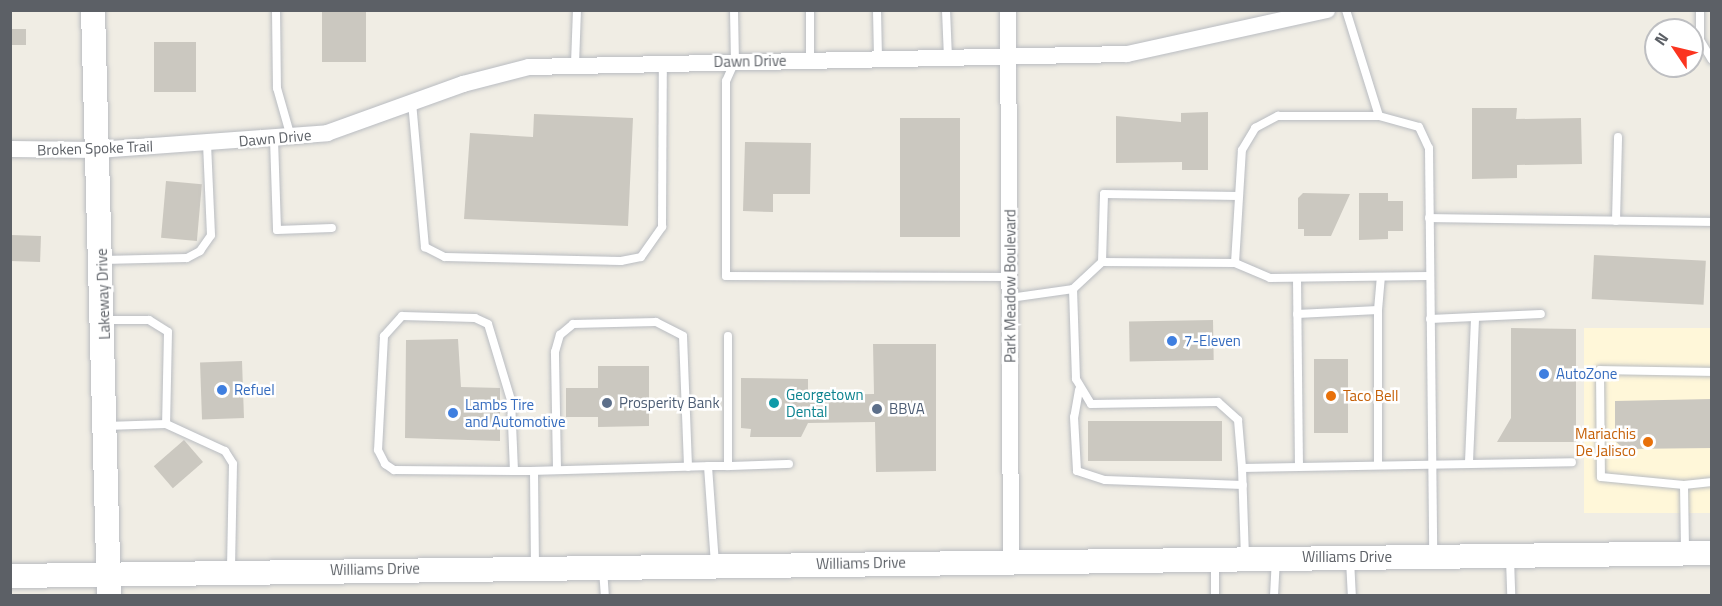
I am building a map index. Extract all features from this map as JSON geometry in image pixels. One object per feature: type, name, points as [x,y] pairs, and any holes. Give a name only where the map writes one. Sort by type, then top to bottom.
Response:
[{"type":"main road","name":"Lakeway Drive","points":[[93,10],[104,320],[109,586]]},
{"type":"main road","name":"Williams Drive","points":[[10,576],[109,586],[231,573],[603,566],[1712,553]]},
{"type":"street","name":"Park Meadow Boulevard","points":[[1008,10],[1011,561]]},
{"type":"street","name":"Dawn Drive","points":[[180,145],[327,133],[412,102],[529,68],[663,61],[1008,57],[1137,53],[1327,10]]},
{"type":"street","name":"Broken Spoke Trail","points":[[10,149],[98,150],[180,145]]},
{"type":"lane","points":[[276,10],[277,88],[291,137]]},
{"type":"lane","points":[[575,64],[577,10]]},
{"type":"lane","points":[[734,10],[735,61],[726,81],[726,276],[1010,277]]},
{"type":"lane","points":[[810,10],[810,60]]},
{"type":"lane","points":[[877,10],[878,59]]},
{"type":"lane","points":[[946,10],[948,58]]},
{"type":"lane","points":[[1346,10],[1379,116]]},
{"type":"lane","points":[[1700,10],[1700,40],[1712,60]]},
{"type":"lane","points":[[412,102],[425,247],[445,257],[621,261],[641,257],[662,227],[663,61]]},
{"type":"lane","points":[[1235,263],[1242,150],[1267,119],[1379,116],[1411,122],[1425,134],[1429,218],[1433,556]]},
{"type":"lane","points":[[1616,221],[1618,137]]},
{"type":"lane","points":[[274,139],[277,230],[332,228]]},
{"type":"lane","points":[[102,260],[187,258],[200,251],[212,235],[207,144]]},
{"type":"lane","points":[[1102,262],[1104,194],[1239,196]]},
{"type":"lane","points":[[1429,218],[1712,222]]},
{"type":"lane","points":[[1010,298],[1073,289],[1102,262],[1235,263],[1255,276],[1297,278],[1429,276]]},
{"type":"lane","points":[[1378,464],[1378,310],[1381,277]]},
{"type":"lane","points":[[1297,278],[1299,466]]},
{"type":"lane","points":[[1073,289],[1079,390],[1074,417],[1077,471],[1105,480],[1243,484]]},
{"type":"lane","points":[[1298,314],[1378,310]]},
{"type":"lane","points":[[1430,319],[1541,314]]},
{"type":"lane","points":[[514,471],[511,400],[488,324],[475,318],[402,316],[384,336],[378,450],[385,464],[394,470],[514,471],[534,471],[789,464]]},
{"type":"lane","points":[[1469,462],[1475,317]]},
{"type":"lane","points":[[104,320],[149,320],[168,332],[166,424]]},
{"type":"lane","points":[[557,470],[555,352],[560,335],[573,324],[585,323],[656,322],[683,336],[688,467]]},
{"type":"lane","points":[[728,336],[728,466]]},
{"type":"lane","points":[[1712,372],[1600,370],[1600,477],[1684,485],[1712,482]]},
{"type":"lane","points":[[1079,390],[1096,408],[1218,402],[1238,420],[1245,558]]},
{"type":"lane","points":[[106,426],[166,424],[225,451],[233,464],[231,573]]},
{"type":"lane","points":[[1242,468],[1469,462],[1572,462]]},
{"type":"lane","points":[[708,466],[715,565]]},
{"type":"lane","points":[[534,471],[535,567]]},
{"type":"lane","points":[[1684,485],[1685,554]]},
{"type":"lane","points":[[1510,556],[1511,596]]},
{"type":"lane","points":[[1350,557],[1352,596]]},
{"type":"lane","points":[[1274,596],[1276,558]]},
{"type":"lane","points":[[1215,559],[1215,596]]},
{"type":"lane","points":[[603,566],[604,596]]},
{"type":"shaded area","points":[[1584,328],[1711,328],[1711,513],[1584,513]]},
{"type":"building","points":[[322,10],[366,10],[366,62],[322,62]]},
{"type":"building","points":[[10,29],[26,29],[26,45],[10,45]]},
{"type":"building","points":[[154,42],[196,42],[196,92],[154,92]]},
{"type":"building","points":[[1472,108],[1517,108],[1516,119],[1581,118],[1582,164],[1517,165],[1517,178],[1472,179]]},
{"type":"building","points":[[1208,112],[1208,170],[1182,170],[1182,162],[1116,163],[1116,116],[1181,122],[1181,113]]},
{"type":"building","points":[[534,114],[633,118],[628,226],[464,219],[470,133],[533,137]]},
{"type":"building","points":[[900,118],[960,118],[960,237],[900,237]]},
{"type":"building","points":[[745,142],[811,143],[810,194],[773,194],[773,212],[743,211]]},
{"type":"building","points":[[166,181],[202,184],[197,241],[161,238]]},
{"type":"building","points":[[1303,193],[1350,194],[1331,236],[1304,236],[1304,229],[1298,229],[1298,198]]},
{"type":"building","points":[[1359,193],[1388,193],[1388,201],[1403,201],[1403,231],[1388,231],[1388,239],[1359,240]]},
{"type":"building","points":[[11,235],[41,236],[40,262],[10,261]]},
{"type":"building","points":[[1594,255],[1706,261],[1704,305],[1592,299]]},
{"type":"building","name":"7-Eleven","points":[[1213,320],[1214,360],[1130,361],[1129,321]]},
{"type":"building","name":"AutoZone","points":[[1511,328],[1576,329],[1576,442],[1497,442],[1511,418]]},
{"type":"building","name":"Lambs Tire and Automotive","points":[[458,339],[461,387],[500,388],[500,441],[405,438],[406,340]]},
{"type":"building","name":"BBVA","points":[[873,344],[936,344],[936,471],[876,472],[875,422],[808,423],[801,437],[750,437],[751,429],[741,428],[741,378],[808,379],[808,395],[874,394]]},
{"type":"building","name":"Taco Bell","points":[[1314,359],[1348,359],[1348,433],[1314,433]]},
{"type":"building","name":"Refuel","points":[[242,361],[244,418],[202,419],[200,362]]},
{"type":"building","name":"Prosperity Bank","points":[[598,366],[649,366],[649,426],[598,427],[598,417],[566,417],[566,388],[598,388]]},
{"type":"building","points":[[1712,399],[1712,448],[1624,449],[1615,441],[1615,401]]},
{"type":"building","points":[[1088,421],[1222,421],[1222,461],[1088,461]]},
{"type":"building","points":[[184,440],[203,462],[173,488],[154,466]]},
{"type":"place","name":"7-Eleven","points":[[1172,341]]},
{"type":"place","name":"AutoZone","points":[[1544,374]]},
{"type":"place","name":"Refuel","points":[[222,390]]},
{"type":"place","name":"Taco Bell","points":[[1331,396]]},
{"type":"place","name":"Prosperity Bank","points":[[607,403]]},
{"type":"place","name":"Georgetown Dental","points":[[774,403]]},
{"type":"place","name":"BBVA","points":[[877,409]]},
{"type":"place","name":"Lambs Tire and Automotive","points":[[453,413]]},
{"type":"place","name":"Mariachis De Jalisco","points":[[1648,442]]}]
